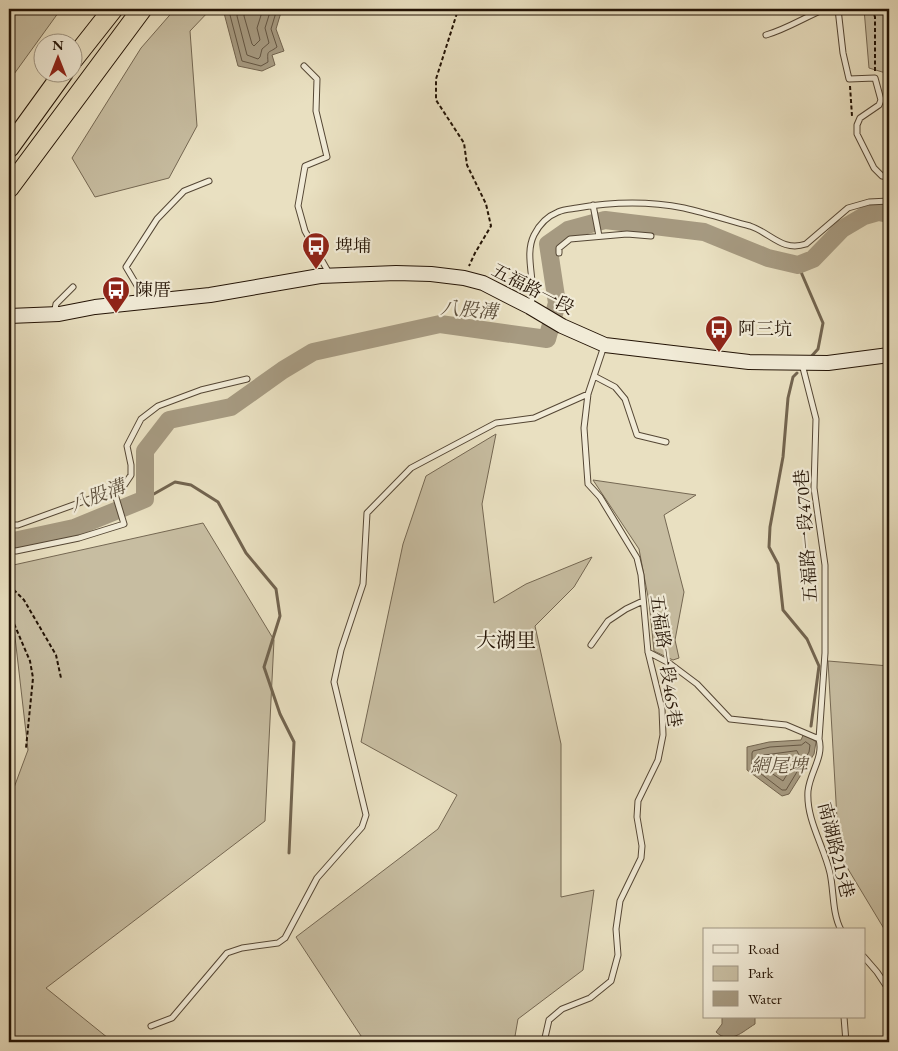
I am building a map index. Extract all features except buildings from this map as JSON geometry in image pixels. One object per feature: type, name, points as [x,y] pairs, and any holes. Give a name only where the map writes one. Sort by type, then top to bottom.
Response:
[{"type":"highway","points":[[82,48],[113,9]]},
{"type":"highway","points":[[9,188],[142,9]]},
{"type":"highway","points":[[9,148],[57,82]]},
{"type":"main road","name":"五福路一段","points":[[9,316],[54,314],[210,295],[331,276],[396,273],[464,278],[483,283],[530,306],[562,326],[605,345],[749,362],[828,363],[889,355]]},
{"type":"lane","points":[[766,34],[782,31],[806,17],[825,9]]},
{"type":"lane","points":[[838,9],[849,79],[875,78],[881,100],[879,106],[860,118],[857,125],[857,134],[874,168],[882,176],[889,177]]},
{"type":"lane","points":[[304,66],[317,79],[316,111],[327,157],[306,166],[298,206],[306,231],[331,276]]},
{"type":"lane","points":[[146,302],[126,268],[157,219],[184,191],[209,182]]},
{"type":"lane","points":[[530,306],[533,299],[530,252],[533,237],[547,218],[559,211],[626,203],[683,208],[752,227],[787,246],[797,247],[806,244],[848,208],[870,202],[889,201]]},
{"type":"lane","points":[[593,206],[599,236]]},
{"type":"lane","points":[[558,253],[558,248],[570,239],[627,234],[651,236]]},
{"type":"lane","points":[[54,314],[56,304],[73,287]]},
{"type":"lane","name":"五福路一段465巷","points":[[544,1042],[549,1020],[562,1009],[590,998],[611,980],[618,955],[616,929],[620,901],[641,858],[642,846],[637,817],[638,801],[658,760],[663,735],[662,709],[648,652],[641,575],[637,558],[600,497],[588,484],[585,467],[584,428],[588,394],[605,345]]},
{"type":"lane","name":"五福路一段470巷","points":[[802,363],[816,419],[814,488],[825,564],[825,653],[819,739]]},
{"type":"lane","points":[[594,376],[615,387],[625,399],[637,435],[666,442]]},
{"type":"lane","points":[[9,525],[18,525],[123,487],[131,475],[127,446],[141,419],[158,406],[201,390],[247,379]]},
{"type":"lane","points":[[151,1026],[172,1018],[227,953],[242,948],[278,943],[285,938],[317,878],[362,827],[366,815],[334,682],[341,650],[364,584],[367,513],[412,468],[496,423],[534,418],[588,394]]},
{"type":"lane","points":[[9,550],[16,551],[79,538],[124,524],[114,491]]},
{"type":"lane","points":[[592,645],[608,621],[643,601]]},
{"type":"lane","points":[[648,652],[668,663],[697,684],[730,719],[786,725],[819,739]]},
{"type":"lane","name":"南湖路215巷","points":[[819,739],[822,748],[810,776],[808,793],[815,830],[830,872],[840,928]]},
{"type":"lane","points":[[866,959],[889,990]]},
{"type":"lane","points":[[844,1018],[846,1042]]},
{"type":"path","points":[[872,9],[875,17],[875,78]]},
{"type":"path","points":[[457,14],[436,79],[436,100],[464,143],[467,165],[486,204],[491,226],[475,253],[464,278]]},
{"type":"path","points":[[849,79],[852,115],[857,125]]},
{"type":"path","points":[[9,585],[24,600],[56,654],[61,678]]},
{"type":"path","points":[[9,612],[30,661],[33,678],[26,748]]},
{"type":"green space","points":[[9,9],[61,9],[44,32],[32,32],[32,49],[9,81]]},
{"type":"green space","points":[[175,9],[211,9],[190,31],[197,126],[169,178],[95,197],[72,158],[141,48]]},
{"type":"green space","points":[[864,9],[889,9],[889,74],[869,68]]},
{"type":"green space","points":[[496,434],[482,504],[494,603],[526,584],[592,557],[574,587],[535,626],[561,744],[561,897],[594,890],[583,970],[518,1019],[514,1042],[365,1042],[296,937],[438,829],[457,795],[361,742],[403,544],[426,476]]},
{"type":"green space","points":[[593,480],[696,495],[664,515],[684,592],[675,640],[679,658],[673,660],[654,651],[649,602],[639,549]]},
{"type":"green space","points":[[203,523],[274,640],[265,821],[46,988],[111,1042],[9,1042],[9,801],[28,750],[9,585],[9,566]]},
{"type":"green space","points":[[828,661],[889,666],[889,937],[839,854]]},
{"type":"water","points":[[228,9],[282,9],[276,29],[284,51],[272,55],[275,65],[262,71],[238,66],[224,13]]},
{"type":"water","name":"網尾埤","points":[[804,733],[816,742],[814,754],[789,794],[782,796],[747,770],[747,747],[769,742],[801,740]]},
{"type":"water","points":[[722,1018],[755,1018],[755,1024],[736,1036],[731,1037],[721,1036],[716,1032],[722,1024]]},
{"type":"waterway","name":"八股溝","points":[[9,542],[74,528],[145,499],[145,451],[169,420],[231,407],[283,370],[313,352],[440,324],[547,339],[557,303],[548,244],[568,230],[605,220],[704,232],[768,258],[798,265],[813,259],[842,229],[864,216],[878,212],[889,214]]},
{"type":"waterway","points":[[798,265],[823,323],[818,349],[809,359]]},
{"type":"waterway","points":[[797,373],[793,377],[788,398],[783,457],[770,527],[769,547],[778,564],[783,610],[807,639],[819,666],[811,726]]},
{"type":"waterway","points":[[145,499],[175,482],[191,485],[218,502],[246,553],[276,589],[280,616],[264,667],[280,714],[294,742],[289,853]]},
{"type":"place","name":"埤埔","points":[[316,270]]},
{"type":"place","name":"陳厝","points":[[116,314]]},
{"type":"place","name":"阿三坑","points":[[719,353]]},
{"type":"district","name":"大湖里","points":[[506,640]]}]
